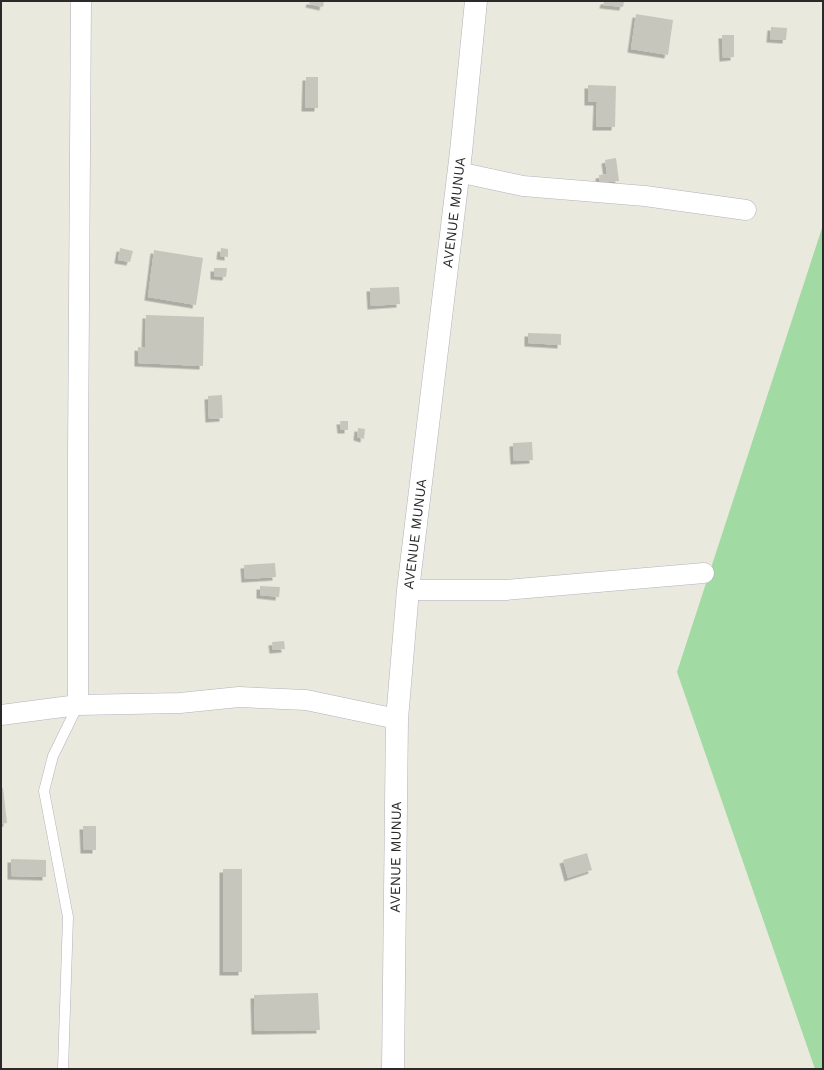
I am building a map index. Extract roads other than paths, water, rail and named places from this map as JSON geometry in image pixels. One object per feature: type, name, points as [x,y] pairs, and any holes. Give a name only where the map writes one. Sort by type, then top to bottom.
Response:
[{"type":"main road","name":"AVENUE MUNUA","points":[[394,1069],[397,719],[408,590],[458,172],[476,1]]},
{"type":"street","points":[[78,704],[81,1]]},
{"type":"street","points":[[458,172],[523,186],[645,196],[746,210]]},
{"type":"street","points":[[408,590],[506,590],[704,573]]},
{"type":"street","points":[[1,715],[78,704],[180,703],[239,697],[306,700],[397,719]]},
{"type":"lane","points":[[63,1069],[68,916],[44,790],[53,756],[78,704]]}]
